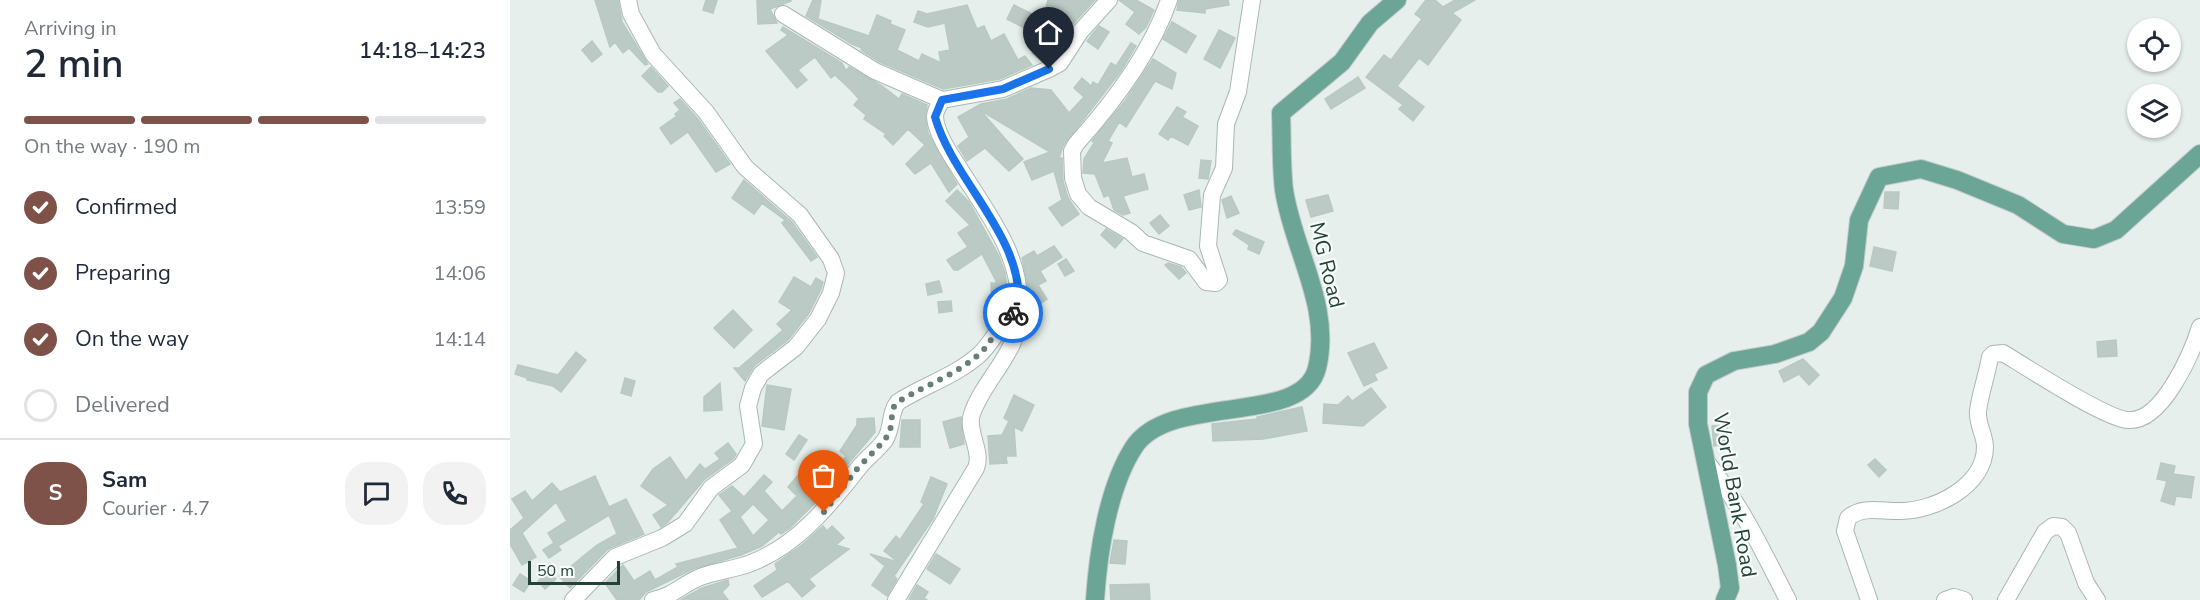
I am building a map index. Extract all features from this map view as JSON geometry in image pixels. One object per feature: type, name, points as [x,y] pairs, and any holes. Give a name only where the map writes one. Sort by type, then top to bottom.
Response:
[{"type":"main road","name":"MG Road","points":[[1095,600],[1109,504],[1134,446],[1148,432],[1174,419],[1294,396],[1313,379],[1318,366],[1319,335],[1315,295],[1284,191],[1281,113],[1342,62],[1371,23],[1397,0]]},
{"type":"main road","name":"World Bank Road","points":[[1725,600],[1730,588],[1698,424],[1698,392],[1706,375],[1734,361],[1775,354],[1809,342],[1821,332],[1843,298],[1854,266],[1859,220],[1879,177],[1921,169],[1939,174],[2018,205],[2063,234],[2094,239],[2116,230],[2200,154]]},
{"type":"street","points":[[573,600],[615,557],[662,537],[685,524],[711,488],[747,459],[754,444],[748,406],[753,388],[761,374],[796,347],[818,319],[831,293],[836,273],[831,259],[800,215],[745,167],[706,112],[653,54],[631,14],[628,0]]},
{"type":"street","points":[[783,14],[875,70],[942,100],[1003,89],[1060,63],[1080,32],[1109,0]]},
{"type":"street","points":[[1169,0],[1153,34],[1110,107],[1072,151],[1073,178],[1078,194],[1089,207],[1131,232],[1143,243],[1189,259],[1206,282],[1211,283],[1219,280],[1208,246],[1212,195],[1224,168],[1226,124],[1238,92],[1252,0]]},
{"type":"street","points":[[896,600],[978,463],[971,415],[1016,337],[1020,321],[1019,291],[1006,247],[949,152],[938,128],[935,117],[942,100]]},
{"type":"street","points":[[653,600],[670,596],[699,577],[751,563],[794,537],[824,512],[857,469],[884,441],[890,432],[893,408],[898,402],[950,375],[977,356],[990,345],[1000,325],[1018,310]]},
{"type":"street","points":[[1869,600],[1845,531],[1848,518],[1863,510],[1921,511],[1941,502],[1971,480],[1984,458],[1984,441],[1978,423],[1978,411],[1990,357],[1993,354],[2002,353],[2086,402],[2118,417],[2131,420],[2141,417],[2172,387],[2193,352],[2200,327]]},
{"type":"street","points":[[1704,460],[1721,480],[1748,523],[1788,600]]},
{"type":"street","points":[[2006,600],[2045,532],[2054,526],[2062,527],[2068,533],[2086,584],[2097,600]]},
{"type":"street","points":[[1945,600],[1954,597],[1964,600]]},
{"type":"building","points":[[595,0],[618,0],[622,22],[648,64],[645,65],[629,48],[623,53],[615,42],[610,47]]},
{"type":"building","points":[[706,0],[717,0],[713,13],[703,10]]},
{"type":"building","points":[[757,0],[791,1],[770,9],[777,23],[758,24]]},
{"type":"building","points":[[813,0],[821,0],[818,19],[869,36],[877,15],[891,21],[890,24],[905,30],[897,50],[919,61],[922,54],[941,63],[939,52],[950,50],[945,23],[928,27],[914,22],[918,11],[927,14],[967,5],[977,29],[984,26],[991,41],[1004,34],[1018,60],[1025,56],[1032,65],[1000,79],[943,89],[880,62],[861,50],[862,48],[806,16]]},
{"type":"building","points":[[1048,0],[1095,0],[1072,25],[1053,55],[1042,61],[1032,53],[1043,47],[1036,41],[1040,36],[1007,19],[1014,5],[1042,19]]},
{"type":"building","points":[[1119,0],[1136,0],[1154,10],[1146,27],[1139,34],[1126,24],[1135,12]]},
{"type":"building","points":[[1179,0],[1228,0],[1229,5],[1205,9],[1205,13],[1177,10]]},
{"type":"building","points":[[1426,0],[1435,0],[1443,7],[1455,0],[1475,0],[1452,13],[1461,20],[1428,65],[1419,58],[1397,86],[1424,107],[1413,121],[1399,109],[1403,105],[1366,77],[1384,55],[1391,60],[1422,19],[1415,14]]},
{"type":"building","points":[[1172,22],[1196,36],[1186,53],[1163,39]]},
{"type":"building","points":[[1099,26],[1109,32],[1098,49],[1087,41]]},
{"type":"building","points":[[783,27],[842,63],[846,71],[849,67],[899,99],[902,94],[927,105],[925,117],[928,133],[957,184],[949,192],[931,163],[915,174],[906,164],[925,145],[908,129],[893,145],[884,136],[886,134],[864,119],[866,115],[854,105],[859,99],[835,75],[831,78],[815,57],[798,70],[807,80],[797,88],[766,51],[788,35],[781,30]]},
{"type":"building","points":[[1219,30],[1235,38],[1220,68],[1204,59]]},
{"type":"building","points":[[592,41],[602,54],[592,62],[582,50]]},
{"type":"building","points":[[1131,43],[1136,46],[1121,71],[1063,146],[1059,158],[1062,158],[1063,181],[1068,198],[1079,214],[1062,226],[1049,208],[1062,200],[1054,171],[1032,180],[1024,162],[1050,152],[980,110],[1023,159],[1009,171],[985,148],[967,161],[958,146],[969,137],[958,117],[981,104],[1007,99],[1031,88],[1051,90],[1069,113],[1084,97],[1074,88],[1082,78],[1091,86],[1093,82],[1098,85],[1111,63],[1116,66]]},
{"type":"building","points":[[1153,59],[1176,73],[1172,89],[1155,81],[1126,127],[1119,122],[1108,141],[1112,143],[1102,163],[1127,158],[1132,177],[1144,174],[1148,189],[1123,196],[1130,213],[1123,215],[1114,210],[1109,195],[1104,197],[1095,174],[1083,173],[1084,159],[1094,143],[1092,141],[1125,101]]},
{"type":"building","points":[[651,67],[668,86],[662,92],[658,92],[642,76]]},
{"type":"building","points":[[1358,77],[1365,88],[1331,109],[1325,99]]},
{"type":"building","points":[[680,99],[698,119],[730,164],[716,172],[688,132],[671,144],[660,128],[677,116],[675,114],[680,110],[674,103]]},
{"type":"building","points":[[1177,107],[1186,112],[1182,117],[1198,126],[1188,145],[1171,136],[1168,140],[1159,134]]},
{"type":"building","points":[[1201,160],[1211,161],[1208,179],[1199,178]]},
{"type":"building","points":[[744,180],[792,222],[817,257],[811,261],[782,223],[785,220],[762,203],[754,214],[732,198]]},
{"type":"building","points":[[957,190],[969,202],[999,256],[1005,273],[1008,301],[992,302],[991,283],[997,283],[982,254],[958,270],[954,270],[947,260],[968,247],[958,233],[970,225],[946,201]]},
{"type":"building","points":[[1199,190],[1201,207],[1189,210],[1184,195]]},
{"type":"building","points":[[1885,192],[1899,192],[1898,209],[1884,208]]},
{"type":"building","points":[[1328,195],[1333,211],[1311,217],[1306,200]]},
{"type":"building","points":[[1231,196],[1239,213],[1227,218],[1222,200]]},
{"type":"building","points":[[1160,215],[1169,226],[1159,234],[1150,223]]},
{"type":"building","points":[[1106,229],[1123,239],[1115,248],[1101,235]]},
{"type":"building","points":[[1236,230],[1264,242],[1259,254],[1248,249],[1249,245],[1233,234]]},
{"type":"building","points":[[1054,246],[1062,257],[1040,271],[1046,281],[1038,285],[1047,299],[1037,306],[1029,293],[1022,258],[1034,251],[1037,256]]},
{"type":"building","points":[[1874,247],[1896,252],[1892,271],[1870,266]]},
{"type":"building","points":[[1066,259],[1074,271],[1065,276],[1058,264]]},
{"type":"building","points":[[1168,263],[1181,267],[1186,273],[1179,279],[1165,265]]},
{"type":"building","points":[[794,277],[811,287],[816,278],[823,282],[821,289],[809,313],[789,339],[754,366],[745,381],[734,368],[739,368],[783,330],[777,324],[792,310],[779,302]]},
{"type":"building","points":[[939,281],[942,292],[928,295],[926,284]]},
{"type":"building","points":[[951,301],[952,311],[939,313],[938,302]]},
{"type":"building","points":[[733,310],[752,330],[734,348],[714,328]]},
{"type":"building","points":[[2116,340],[2117,356],[2098,357],[2097,342]]},
{"type":"building","points":[[1374,343],[1387,368],[1374,374],[1377,380],[1364,386],[1348,353]]},
{"type":"building","points":[[576,352],[586,360],[561,392],[553,386],[527,380],[515,374],[518,365],[558,375]]},
{"type":"building","points":[[1803,359],[1819,375],[1809,385],[1799,374],[1784,382],[1779,371]]},
{"type":"building","points":[[625,378],[635,381],[631,396],[621,393]]},
{"type":"building","points":[[720,383],[722,410],[704,411],[704,397]]},
{"type":"building","points":[[767,385],[791,389],[784,430],[762,426]]},
{"type":"building","points":[[1371,388],[1386,407],[1363,426],[1323,423],[1324,404],[1338,405],[1348,396],[1352,401]]},
{"type":"building","points":[[1014,395],[1034,405],[1022,431],[1014,427],[1016,456],[1006,456],[1007,463],[990,464],[988,436],[1002,435],[1009,421],[1004,418]]},
{"type":"building","points":[[1302,407],[1307,431],[1263,439],[1213,441],[1212,424],[1257,419],[1257,417]]},
{"type":"building","points":[[961,417],[964,444],[950,448],[943,422]]},
{"type":"building","points":[[874,418],[875,432],[843,470],[838,467],[846,456],[840,451],[857,425],[857,419]]},
{"type":"building","points":[[902,420],[920,420],[920,447],[900,447]]},
{"type":"building","points":[[1727,425],[1729,444],[1714,446],[1712,426]]},
{"type":"building","points":[[799,435],[807,440],[794,460],[786,454]]},
{"type":"building","points":[[728,443],[736,454],[734,458],[704,480],[661,527],[653,515],[668,505],[641,486],[653,469],[670,457],[686,481],[700,464],[705,469],[720,459],[715,453]]},
{"type":"building","points":[[1875,459],[1886,470],[1879,477],[1868,465]]},
{"type":"building","points":[[2161,463],[2175,466],[2173,474],[2194,477],[2191,498],[2176,496],[2174,505],[2161,501],[2167,481],[2157,479]]},
{"type":"building","points":[[823,465],[837,475],[823,495],[790,528],[781,534],[779,532],[762,546],[741,555],[693,569],[646,592],[639,600],[617,600],[605,583],[623,565],[634,581],[650,571],[655,580],[678,567],[676,564],[738,548],[720,520],[732,511],[719,495],[732,486],[744,497],[764,475],[772,482],[764,491],[782,511],[797,496],[788,487],[800,473],[810,482]],"holes":[[[753,504],[769,520],[753,536],[740,517]]]},
{"type":"building","points":[[595,476],[609,507],[626,499],[644,534],[608,549],[570,588],[559,576],[597,545],[617,534],[609,515],[558,546],[561,550],[549,558],[543,550],[554,543],[548,533],[567,521],[556,502],[522,533],[536,557],[522,565],[510,544],[510,530],[524,518],[512,499],[525,491],[532,501],[552,483],[560,492]]},
{"type":"building","points":[[931,477],[947,484],[933,519],[894,576],[897,579],[887,596],[872,585],[885,566],[870,554],[898,562],[884,551],[896,536],[900,540],[924,504],[921,502]]},
{"type":"building","points":[[823,526],[827,531],[832,526],[844,538],[836,545],[849,549],[809,579],[815,586],[802,597],[788,581],[762,597],[754,586],[777,570],[775,564]]},
{"type":"building","points":[[1114,540],[1127,541],[1125,564],[1110,563]]},
{"type":"building","points":[[936,554],[960,569],[950,584],[927,569]]},
{"type":"building","points":[[549,571],[556,579],[545,589],[538,581]]},
{"type":"building","points":[[520,574],[531,581],[524,592],[513,585]]},
{"type":"building","points":[[728,580],[729,585],[722,592],[728,600],[682,599],[702,588]]},
{"type":"building","points":[[1149,584],[1150,600],[1111,600],[1110,585]]},
{"type":"building","points":[[917,585],[928,592],[924,598],[927,600],[909,599]]},
{"type":"way so far","points":[[824,512],[857,469],[884,441],[890,432],[893,408],[898,402],[950,375],[977,356],[990,345],[1000,325],[1013,313]]},
{"type":"route","points":[[1013,313],[1018,310],[1019,291],[1006,247],[949,152],[935,117],[942,100],[1003,89],[1049,69]]}]
